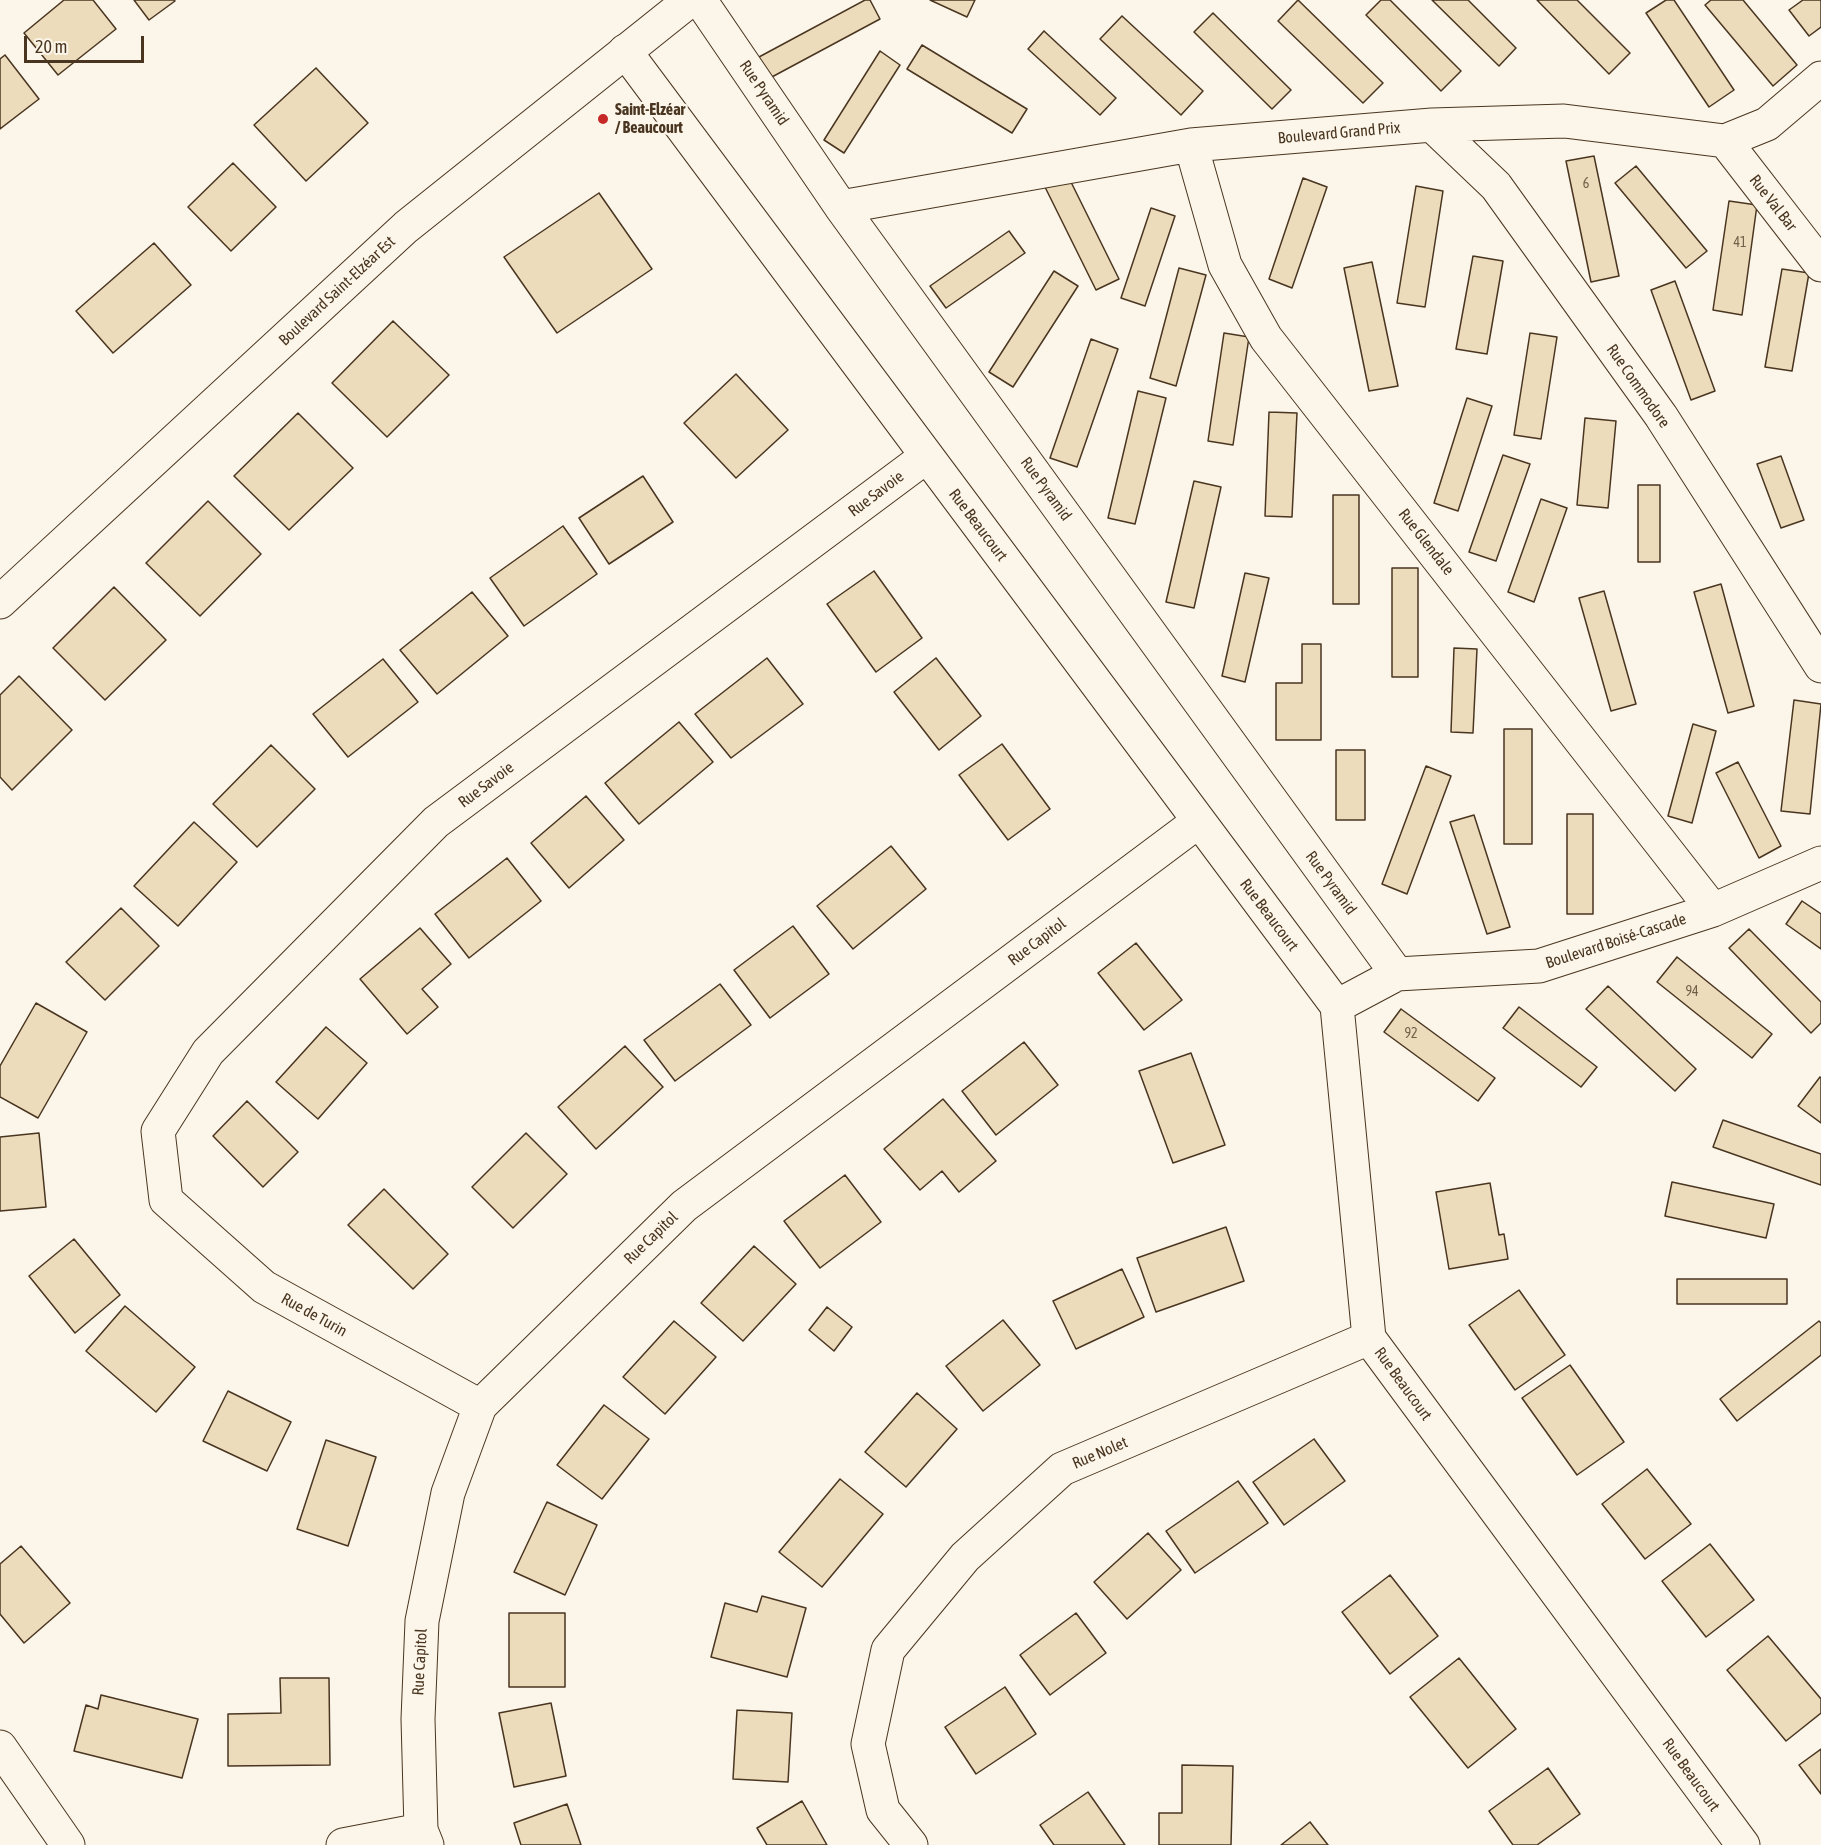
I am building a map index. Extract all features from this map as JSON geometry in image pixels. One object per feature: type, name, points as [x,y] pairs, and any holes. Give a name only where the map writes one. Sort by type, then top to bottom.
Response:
[{"type":"street","name":"Boulevard Saint-Elzéar Est","points":[[0,602],[406,226],[690,0]]},
{"type":"street","name":"Rue Pyramid","points":[[700,0],[841,207],[1396,974]]},
{"type":"street","name":"Rue Beaucourt","points":[[625,51],[1337,1006],[1370,1338],[1743,1845]]},
{"type":"street","name":"Boulevard Grand Prix","points":[[841,207],[1191,145],[1432,125],[1564,121],[1725,141],[1767,124],[1821,78]]},
{"type":"street","name":"Rue Commodore","points":[[1432,125],[1496,186],[1661,417],[1821,666]]},
{"type":"street","name":"Rue Val Bar","points":[[1725,141],[1821,265]]},
{"type":"street","name":"Rue Glendale","points":[[1191,145],[1225,265],[1266,338],[1713,910]]},
{"type":"street","name":"Rue Savoie","points":[[166,1200],[158,1131],[208,1052],[436,822],[927,456]]},
{"type":"street","name":"Rue Capitol","points":[[424,1838],[418,1719],[422,1621],[448,1493],[480,1406],[684,1206],[1199,821]]},
{"type":"street","name":"Boulevard Boisé-Cascade","points":[[1337,1006],[1396,974],[1539,966],[1713,910],[1821,863]]},
{"type":"street","name":"Rue de Turin","points":[[166,1200],[264,1287],[480,1406]]},
{"type":"street","name":"Rue Nolet","points":[[911,1845],[883,1810],[868,1744],[888,1650],[965,1557],[1062,1469],[1370,1338]]},
{"type":"street","points":[[0,1747],[68,1845]]},
{"type":"street","points":[[344,1845],[424,1838]]},
{"type":"building","points":[[64,0],[93,0],[116,29],[58,75],[24,33]]},
{"type":"building","points":[[134,0],[174,0],[175,1],[149,20]]},
{"type":"building","points":[[865,0],[870,0],[880,19],[770,78],[759,57]]},
{"type":"building","points":[[930,0],[975,0],[967,17]]},
{"type":"building","points":[[1298,0],[1383,83],[1363,103],[1278,21]]},
{"type":"building","points":[[1381,0],[1390,0],[1461,71],[1441,91],[1366,15]]},
{"type":"building","points":[[1432,0],[1468,0],[1516,48],[1499,66]]},
{"type":"building","points":[[1537,0],[1577,0],[1630,53],[1609,74]]},
{"type":"building","points":[[1666,0],[1674,0],[1734,90],[1709,107],[1646,13]]},
{"type":"building","points":[[1711,0],[1743,0],[1797,65],[1773,86],[1705,5]]},
{"type":"building","points":[[1803,0],[1821,0],[1821,27],[1809,36],[1789,10]]},
{"type":"building","points":[[1213,13],[1291,90],[1272,109],[1194,32]]},
{"type":"building","points":[[1122,16],[1203,91],[1181,115],[1100,39]]},
{"type":"building","points":[[1044,31],[1116,98],[1100,115],[1028,49]]},
{"type":"building","points":[[922,45],[1027,109],[1012,133],[907,69]]},
{"type":"building","points":[[880,51],[900,65],[844,153],[824,140]]},
{"type":"building","points":[[5,55],[39,99],[0,129],[0,59]]},
{"type":"building","points":[[316,68],[368,123],[306,181],[254,125]]},
{"type":"building","points":[[1594,156],[1619,276],[1591,282],[1566,161]]},
{"type":"building","points":[[233,163],[276,207],[231,251],[188,207]]},
{"type":"building","points":[[1636,166],[1707,251],[1686,268],[1615,183]]},
{"type":"building","points":[[1067,174],[1119,279],[1096,290],[1044,185]]},
{"type":"building","points":[[1303,178],[1327,187],[1292,288],[1269,279]]},
{"type":"building","points":[[1416,186],[1443,191],[1425,307],[1397,303]]},
{"type":"building","points":[[599,193],[652,269],[557,333],[504,257]]},
{"type":"building","points":[[1729,201],[1757,205],[1742,315],[1713,310]]},
{"type":"building","points":[[1151,208],[1175,216],[1145,306],[1121,298]]},
{"type":"building","points":[[1009,231],[1025,253],[946,308],[930,286]]},
{"type":"building","points":[[154,243],[191,285],[113,353],[76,311]]},
{"type":"building","points":[[1473,256],[1503,261],[1487,354],[1456,349]]},
{"type":"building","points":[[1372,262],[1398,386],[1369,391],[1344,268]]},
{"type":"building","points":[[1179,268],[1206,275],[1176,386],[1150,378]]},
{"type":"building","points":[[1782,269],[1809,273],[1792,371],[1765,367]]},
{"type":"building","points":[[1054,271],[1078,286],[1013,387],[989,372]]},
{"type":"building","points":[[1675,281],[1715,391],[1691,400],[1651,290]]},
{"type":"building","points":[[393,321],[449,375],[387,437],[332,383]]},
{"type":"building","points":[[1224,333],[1249,337],[1233,445],[1208,441]]},
{"type":"building","points":[[1530,333],[1557,337],[1541,439],[1514,435]]},
{"type":"building","points":[[1091,339],[1118,349],[1077,467],[1050,458]]},
{"type":"building","points":[[736,374],[788,430],[736,478],[684,423]]},
{"type":"building","points":[[1138,391],[1166,398],[1135,524],[1108,518]]},
{"type":"building","points":[[1467,398],[1492,406],[1458,511],[1434,503]]},
{"type":"building","points":[[1269,412],[1297,413],[1292,517],[1265,516]]},
{"type":"building","points":[[298,413],[353,468],[289,530],[234,476]]},
{"type":"building","points":[[1585,418],[1616,421],[1608,508],[1577,505]]},
{"type":"building","points":[[1503,455],[1530,464],[1496,561],[1469,552]]},
{"type":"building","points":[[1781,456],[1804,520],[1781,528],[1757,464]]},
{"type":"building","points":[[643,476],[673,522],[609,564],[579,518]]},
{"type":"building","points":[[1194,481],[1221,487],[1194,608],[1166,602]]},
{"type":"building","points":[[1638,485],[1660,485],[1660,562],[1638,562]]},
{"type":"building","points":[[1333,495],[1359,495],[1359,604],[1333,604]]},
{"type":"building","points":[[1541,499],[1567,508],[1534,602],[1508,592]]},
{"type":"building","points":[[208,501],[261,554],[200,616],[146,563]]},
{"type":"building","points":[[563,526],[597,574],[524,626],[490,578]]},
{"type":"building","points":[[1392,568],[1418,568],[1418,677],[1392,677]]},
{"type":"building","points":[[874,571],[922,638],[876,672],[827,604]]},
{"type":"building","points":[[1245,573],[1269,578],[1245,682],[1222,676]]},
{"type":"building","points":[[1721,584],[1754,706],[1728,713],[1694,592]]},
{"type":"building","points":[[114,587],[166,640],[105,700],[53,648]]},
{"type":"building","points":[[1604,591],[1636,704],[1611,711],[1579,598]]},
{"type":"building","points":[[472,592],[508,636],[437,694],[400,650]]},
{"type":"building","points":[[1302,644],[1321,644],[1321,740],[1276,740],[1276,683],[1302,683]]},
{"type":"building","points":[[1454,648],[1477,649],[1473,733],[1451,732]]},
{"type":"building","points":[[767,658],[803,704],[731,758],[695,714]]},
{"type":"building","points":[[936,658],[981,716],[939,750],[894,692]]},
{"type":"building","points":[[383,659],[418,702],[348,757],[313,714]]},
{"type":"building","points":[[19,676],[72,730],[12,790],[0,777],[0,695]]},
{"type":"building","points":[[1794,700],[1821,704],[1810,814],[1781,811]]},
{"type":"building","points":[[679,722],[713,762],[639,824],[605,783]]},
{"type":"building","points":[[1693,724],[1716,731],[1692,823],[1668,816]]},
{"type":"building","points":[[1504,729],[1532,729],[1532,844],[1504,844]]},
{"type":"building","points":[[1002,744],[1050,809],[1008,840],[959,775]]},
{"type":"building","points":[[271,745],[315,789],[257,847],[213,804]]},
{"type":"building","points":[[1336,750],[1365,750],[1365,820],[1336,820]]},
{"type":"building","points":[[1738,762],[1781,846],[1759,858],[1716,773]]},
{"type":"building","points":[[1426,766],[1451,776],[1407,894],[1382,884]]},
{"type":"building","points":[[586,796],[624,840],[569,888],[531,843]]},
{"type":"building","points":[[1567,814],[1593,814],[1593,914],[1567,914]]},
{"type":"building","points":[[1474,815],[1510,927],[1487,934],[1450,822]]},
{"type":"building","points":[[194,822],[237,862],[178,926],[134,886]]},
{"type":"building","points":[[891,846],[926,889],[853,949],[817,906]]},
{"type":"building","points":[[507,858],[541,901],[469,958],[435,914]]},
{"type":"building","points":[[1802,901],[1821,914],[1821,949],[1786,924]]},
{"type":"building","points":[[121,908],[159,946],[105,1000],[66,962]]},
{"type":"building","points":[[793,926],[829,974],[770,1018],[734,970]]},
{"type":"building","points":[[420,928],[451,964],[422,989],[438,1007],[407,1034],[360,979]]},
{"type":"building","points":[[1749,929],[1821,1002],[1821,1023],[1811,1033],[1729,948]]},
{"type":"building","points":[[1136,943],[1182,1000],[1144,1030],[1098,973]]},
{"type":"building","points":[[1677,957],[1772,1034],[1752,1058],[1657,982]]},
{"type":"building","points":[[720,984],[751,1025],[675,1081],[644,1040]]},
{"type":"building","points":[[1608,986],[1696,1069],[1675,1091],[1586,1009]]},
{"type":"building","points":[[36,1003],[87,1032],[38,1118],[0,1097],[0,1066]]},
{"type":"building","points":[[1519,1007],[1597,1067],[1581,1087],[1503,1028]]},
{"type":"building","points":[[1401,1009],[1495,1078],[1478,1101],[1384,1032]]},
{"type":"building","points":[[326,1027],[367,1063],[318,1119],[276,1082]]},
{"type":"building","points":[[1024,1042],[1058,1085],[996,1135],[962,1091]]},
{"type":"building","points":[[625,1046],[663,1087],[596,1149],[558,1107]]},
{"type":"building","points":[[1191,1053],[1225,1145],[1173,1163],[1139,1071]]},
{"type":"building","points":[[1821,1078],[1821,1123],[1798,1106]]},
{"type":"building","points":[[943,1099],[996,1161],[959,1192],[942,1171],[920,1190],[884,1149]]},
{"type":"building","points":[[247,1101],[298,1152],[263,1187],[213,1136]]},
{"type":"building","points":[[1723,1120],[1821,1154],[1821,1185],[1713,1147]]},
{"type":"building","points":[[39,1133],[46,1207],[0,1211],[0,1137]]},
{"type":"building","points":[[526,1133],[567,1174],[513,1228],[472,1187]]},
{"type":"building","points":[[845,1175],[881,1222],[820,1268],[784,1221]]},
{"type":"building","points":[[1672,1182],[1774,1204],[1766,1238],[1665,1216]]},
{"type":"building","points":[[1490,1183],[1499,1235],[1504,1234],[1508,1259],[1449,1269],[1436,1192]]},
{"type":"building","points":[[384,1189],[448,1254],[413,1289],[348,1225]]},
{"type":"building","points":[[1226,1227],[1244,1281],[1156,1312],[1137,1258]]},
{"type":"building","points":[[74,1239],[120,1295],[75,1333],[29,1276]]},
{"type":"building","points":[[754,1246],[796,1284],[743,1341],[701,1303]]},
{"type":"building","points":[[1122,1269],[1144,1317],[1076,1349],[1053,1301]]},
{"type":"building","points":[[1677,1279],[1787,1279],[1787,1304],[1677,1304]]},
{"type":"building","points":[[1519,1290],[1565,1355],[1515,1390],[1469,1325]]},
{"type":"building","points":[[125,1306],[195,1367],[156,1412],[86,1351]]},
{"type":"building","points":[[827,1307],[852,1327],[834,1351],[809,1330]]},
{"type":"building","points":[[1003,1320],[1040,1365],[983,1411],[946,1366]]},
{"type":"building","points":[[674,1321],[716,1357],[665,1414],[623,1377]]},
{"type":"building","points":[[1819,1321],[1821,1323],[1821,1355],[1737,1421],[1720,1399]]},
{"type":"building","points":[[1570,1365],[1624,1442],[1577,1475],[1522,1398]]},
{"type":"building","points":[[228,1391],[291,1422],[267,1471],[203,1441]]},
{"type":"building","points":[[917,1393],[957,1429],[906,1487],[865,1452]]},
{"type":"building","points":[[604,1405],[649,1439],[602,1499],[557,1465]]},
{"type":"building","points":[[1314,1439],[1345,1481],[1284,1525],[1253,1482]]},
{"type":"building","points":[[326,1440],[376,1457],[348,1546],[297,1529]]},
{"type":"building","points":[[1647,1469],[1691,1524],[1645,1559],[1602,1504]]},
{"type":"building","points":[[840,1479],[883,1514],[822,1587],[779,1552]]},
{"type":"building","points":[[1238,1481],[1268,1523],[1195,1573],[1166,1531]]},
{"type":"building","points":[[547,1502],[597,1525],[565,1595],[514,1572]]},
{"type":"building","points":[[1148,1533],[1181,1570],[1127,1619],[1094,1582]]},
{"type":"building","points":[[1710,1544],[1754,1600],[1706,1637],[1662,1581]]},
{"type":"building","points":[[21,1546],[70,1603],[24,1643],[0,1614],[0,1564]]},
{"type":"building","points":[[1390,1575],[1438,1636],[1390,1674],[1342,1612]]},
{"type":"building","points":[[762,1596],[806,1608],[787,1677],[711,1657],[725,1603],[757,1612]]},
{"type":"building","points":[[509,1613],[565,1613],[565,1687],[509,1687]]},
{"type":"building","points":[[1076,1613],[1106,1653],[1050,1695],[1020,1655]]},
{"type":"building","points":[[1768,1636],[1821,1699],[1821,1713],[1786,1741],[1727,1670]]},
{"type":"building","points":[[1459,1658],[1516,1729],[1468,1768],[1410,1697]]},
{"type":"building","points":[[280,1678],[329,1678],[330,1765],[228,1766],[228,1714],[281,1713]]},
{"type":"building","points":[[1005,1687],[1036,1734],[976,1774],[945,1727]]},
{"type":"building","points":[[101,1695],[198,1719],[182,1778],[74,1751],[86,1705],[98,1709]]},
{"type":"building","points":[[551,1703],[566,1776],[514,1787],[499,1713]]},
{"type":"building","points":[[737,1710],[792,1713],[788,1782],[733,1779]]},
{"type":"building","points":[[1821,1749],[1821,1794],[1799,1765]]},
{"type":"building","points":[[1182,1765],[1233,1766],[1231,1845],[1159,1845],[1159,1813],[1182,1813]]},
{"type":"building","points":[[1548,1768],[1580,1814],[1537,1845],[1513,1845],[1489,1811]]},
{"type":"building","points":[[1088,1792],[1125,1845],[1054,1845],[1040,1825]]},
{"type":"building","points":[[802,1801],[827,1845],[767,1845],[757,1828]]},
{"type":"building","points":[[567,1804],[581,1845],[521,1845],[514,1823]]},
{"type":"building","points":[[1310,1822],[1328,1845],[1281,1845]]},
{"type":"place","name":"Saint-Elzéar / Beaucourt","points":[[603,119]]}]
